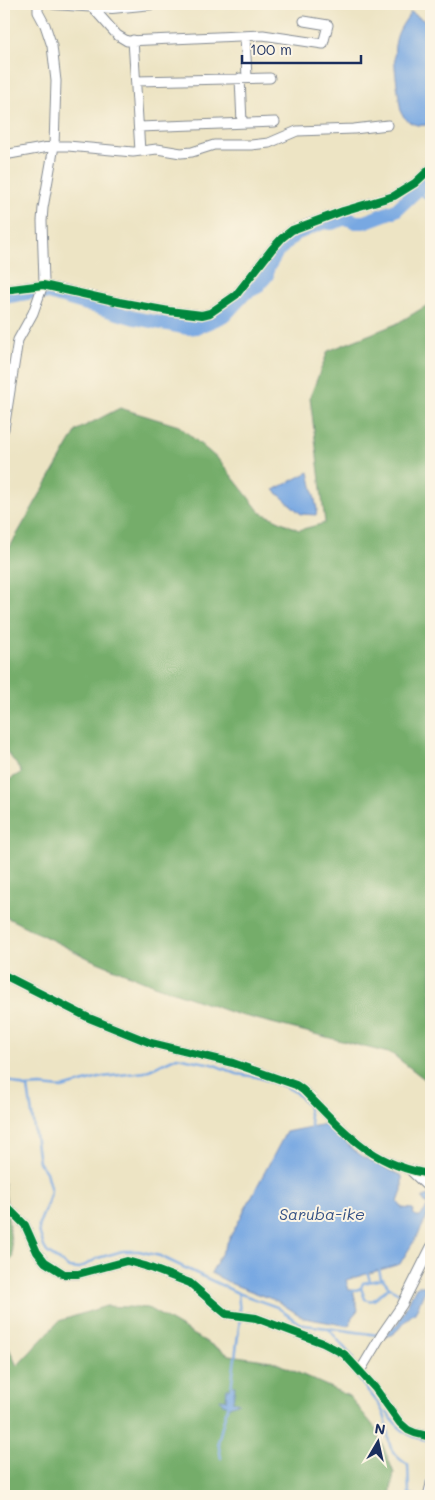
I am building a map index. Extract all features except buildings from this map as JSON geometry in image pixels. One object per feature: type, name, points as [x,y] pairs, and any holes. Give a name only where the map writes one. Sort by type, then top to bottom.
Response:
[{"type":"street","points":[[4,425],[18,340],[33,313],[36,300],[44,282],[43,208],[54,146],[56,81],[52,46],[45,25],[38,12],[38,4]]},
{"type":"street","points":[[54,4],[93,8],[152,4]]},
{"type":"street","points":[[93,8],[117,35],[127,40],[263,35],[323,44],[328,25],[304,21]]},
{"type":"street","points":[[242,123],[246,36]]},
{"type":"street","points":[[133,40],[140,151]]},
{"type":"street","points":[[136,81],[270,78]]},
{"type":"street","points":[[139,127],[276,122]]},
{"type":"street","points":[[4,155],[54,146],[82,146],[133,152],[157,149],[192,152],[214,145],[269,143],[296,131],[388,125]]},
{"type":"street","points":[[4,290],[42,287],[169,311],[202,315],[210,314],[236,295],[272,249],[292,230],[343,211],[394,196],[415,182],[431,168]]},
{"type":"street","points":[[4,975],[89,1018],[151,1043],[233,1063],[296,1085],[356,1142],[383,1160],[410,1170],[431,1174]]},
{"type":"street","points":[[410,1170],[413,1175],[431,1190]]},
{"type":"street","points":[[4,1204],[25,1225],[37,1252],[45,1262],[64,1274],[78,1274],[127,1261],[190,1283],[226,1314],[256,1318],[323,1343],[344,1354],[375,1388],[396,1418],[408,1430],[414,1434],[431,1437]]},
{"type":"street","points":[[357,1367],[406,1297],[431,1247]]},
{"type":"street","points":[[428,1496],[431,1484]]},
{"type":"green space","points":[[431,303],[431,1084],[392,1054],[233,1013],[154,985],[90,959],[4,916],[4,783],[22,772],[4,748],[4,557],[77,430],[120,408],[179,426],[219,460],[260,512],[299,530],[325,523],[310,397],[328,351],[396,324]]},
{"type":"green space","points":[[4,1183],[13,1258],[4,1263]]},
{"type":"green space","points":[[106,1306],[148,1308],[229,1355],[272,1361],[349,1396],[376,1429],[394,1473],[390,1496],[4,1496],[4,1337],[17,1366],[59,1321]]},
{"type":"water","points":[[411,12],[431,25],[431,124],[426,125],[411,123],[401,113],[397,86],[394,56],[396,40],[400,29]]},
{"type":"water","points":[[309,472],[317,509],[316,515],[301,514],[274,490]]},
{"type":"water","name":"Saruba-ike","points":[[325,1124],[331,1127],[330,1129],[365,1158],[402,1176],[402,1191],[398,1202],[402,1208],[413,1209],[414,1215],[420,1217],[428,1206],[422,1198],[428,1195],[431,1198],[428,1215],[400,1264],[346,1280],[349,1290],[353,1290],[358,1310],[352,1317],[349,1326],[304,1318],[277,1301],[232,1284],[211,1273],[286,1132]]},
{"type":"water","points":[[418,1286],[427,1286],[415,1313],[393,1334],[383,1337],[398,1323]]},
{"type":"water","points":[[230,1386],[235,1386],[232,1401],[239,1403],[229,1407],[223,1404],[220,1399],[227,1400],[227,1388],[230,1388]]},
{"type":"waterway","points":[[4,297],[32,292],[49,293],[135,318],[187,328],[197,327],[225,315],[245,293],[257,287],[267,275],[267,269],[277,252],[295,234],[324,222],[332,223],[343,219],[364,222],[396,210],[431,177]]},
{"type":"waterway","points":[[417,190],[431,203]]},
{"type":"waterway","points":[[4,1083],[10,1081],[24,1087],[62,1088],[103,1077],[145,1072],[177,1057],[212,1064],[237,1074],[257,1077],[284,1086],[295,1092],[307,1104],[312,1129]]},
{"type":"waterway","points":[[28,1087],[39,1162],[46,1172],[51,1191],[39,1224],[39,1231],[47,1252],[69,1268],[78,1269],[98,1258],[123,1251],[139,1251],[160,1256],[238,1293],[277,1307],[299,1323],[378,1335]]},
{"type":"waterway","points":[[379,1269],[381,1279]]},
{"type":"waterway","points":[[367,1271],[370,1281]]},
{"type":"waterway","points":[[351,1292],[361,1288],[363,1283],[383,1279],[390,1288],[404,1296]]},
{"type":"waterway","points":[[361,1288],[365,1299],[369,1300],[375,1299],[390,1288]]},
{"type":"waterway","points":[[423,1288],[431,1289]]},
{"type":"waterway","points":[[238,1293],[240,1313]]},
{"type":"waterway","points":[[231,1389],[240,1319]]},
{"type":"waterway","points":[[328,1328],[353,1358]]},
{"type":"waterway","points":[[356,1373],[361,1383],[381,1408],[393,1452],[408,1465],[409,1494],[416,1496]]},
{"type":"waterway","points":[[221,1458],[218,1442],[228,1404]]},
{"type":"waterway","points":[[387,1412],[404,1431],[414,1437],[427,1440]]},
{"type":"waterway","points":[[428,1483],[431,1474]]},
{"type":"cycle path","points":[[4,290],[43,285],[169,311],[202,315],[210,313],[236,295],[272,249],[292,230],[343,211],[394,196],[415,183],[431,168]]},
{"type":"cycle path","points":[[4,975],[89,1018],[151,1043],[233,1063],[296,1085],[345,1132],[375,1154],[391,1163],[410,1170],[431,1174]]},
{"type":"cycle path","points":[[4,1204],[25,1225],[37,1252],[45,1262],[64,1274],[78,1274],[127,1261],[190,1283],[226,1314],[256,1318],[323,1343],[344,1354],[375,1388],[400,1423],[408,1430],[431,1437]]}]
